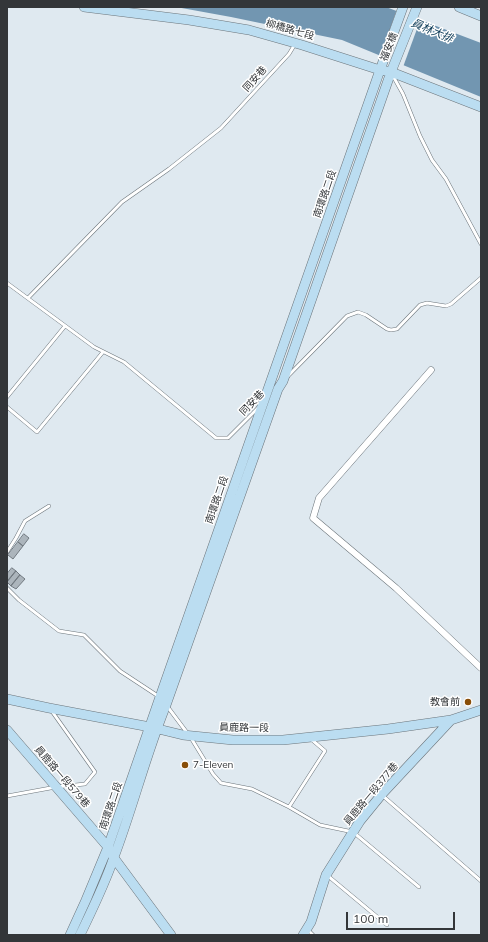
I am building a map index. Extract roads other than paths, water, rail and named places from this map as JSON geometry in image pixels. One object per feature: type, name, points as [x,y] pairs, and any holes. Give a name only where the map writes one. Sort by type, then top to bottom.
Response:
[{"type":"street","name":"柳橋路七段","points":[[84,7],[189,20],[249,30],[296,43],[380,70],[393,68],[481,107]]},
{"type":"street","name":"福安橋","points":[[380,70],[403,7]]},
{"type":"street","name":"福安橋","points":[[393,68],[417,7]]},
{"type":"street","points":[[459,7],[481,16]]},
{"type":"street","name":"南環路二段","points":[[70,935],[108,847],[153,728],[166,704],[278,389],[283,381],[393,68]]},
{"type":"street","name":"南環路二段","points":[[80,935],[114,858],[153,728],[160,697],[266,400],[380,70]]},
{"type":"street","points":[[431,370],[319,498],[313,518],[396,588],[481,668]]},
{"type":"street","name":"員鹿路一段","points":[[7,699],[190,736],[233,740],[283,740],[388,729],[451,720],[481,710]]},
{"type":"street","name":"員鹿路一段377巷","points":[[308,933],[310,922],[326,875],[360,821],[382,794],[451,720]]},
{"type":"street","name":"員鹿路一段579巷","points":[[7,730],[108,847],[114,858],[171,935]]},
{"type":"lane","name":"同安巷","points":[[28,298],[122,202],[169,169],[221,128],[289,54],[296,43]]},
{"type":"lane","points":[[393,68],[420,136],[432,160],[446,179],[481,244]]},
{"type":"lane","name":"同安巷","points":[[273,392],[347,316],[358,312],[366,315],[387,329],[397,329],[420,305],[427,303],[446,306],[451,304],[481,278]]},
{"type":"lane","name":"同安巷","points":[[7,283],[94,347],[124,362],[216,438],[228,438],[266,400]]},
{"type":"lane","points":[[7,397],[65,326]]},
{"type":"lane","points":[[7,407],[38,432],[102,352]]},
{"type":"lane","points":[[7,552],[25,521],[50,506]]},
{"type":"lane","points":[[7,588],[19,600],[59,631],[84,635],[120,671],[160,697]]},
{"type":"lane","points":[[166,704],[190,736],[213,774],[221,783],[252,789],[289,807],[320,825],[353,832],[419,887]]},
{"type":"lane","points":[[7,796],[56,787],[85,784],[95,772],[49,708]]},
{"type":"lane","points":[[289,807],[325,751],[308,737]]},
{"type":"lane","points":[[382,794],[481,881]]},
{"type":"lane","points":[[326,875],[387,925]]},
{"type":"water","name":"員林大排","points":[[176,7],[386,7],[481,43],[481,97],[342,40]]},
{"type":"place","name":"教會前","points":[[468,702]]},
{"type":"place","name":"7-Eleven","points":[[185,765]]}]
